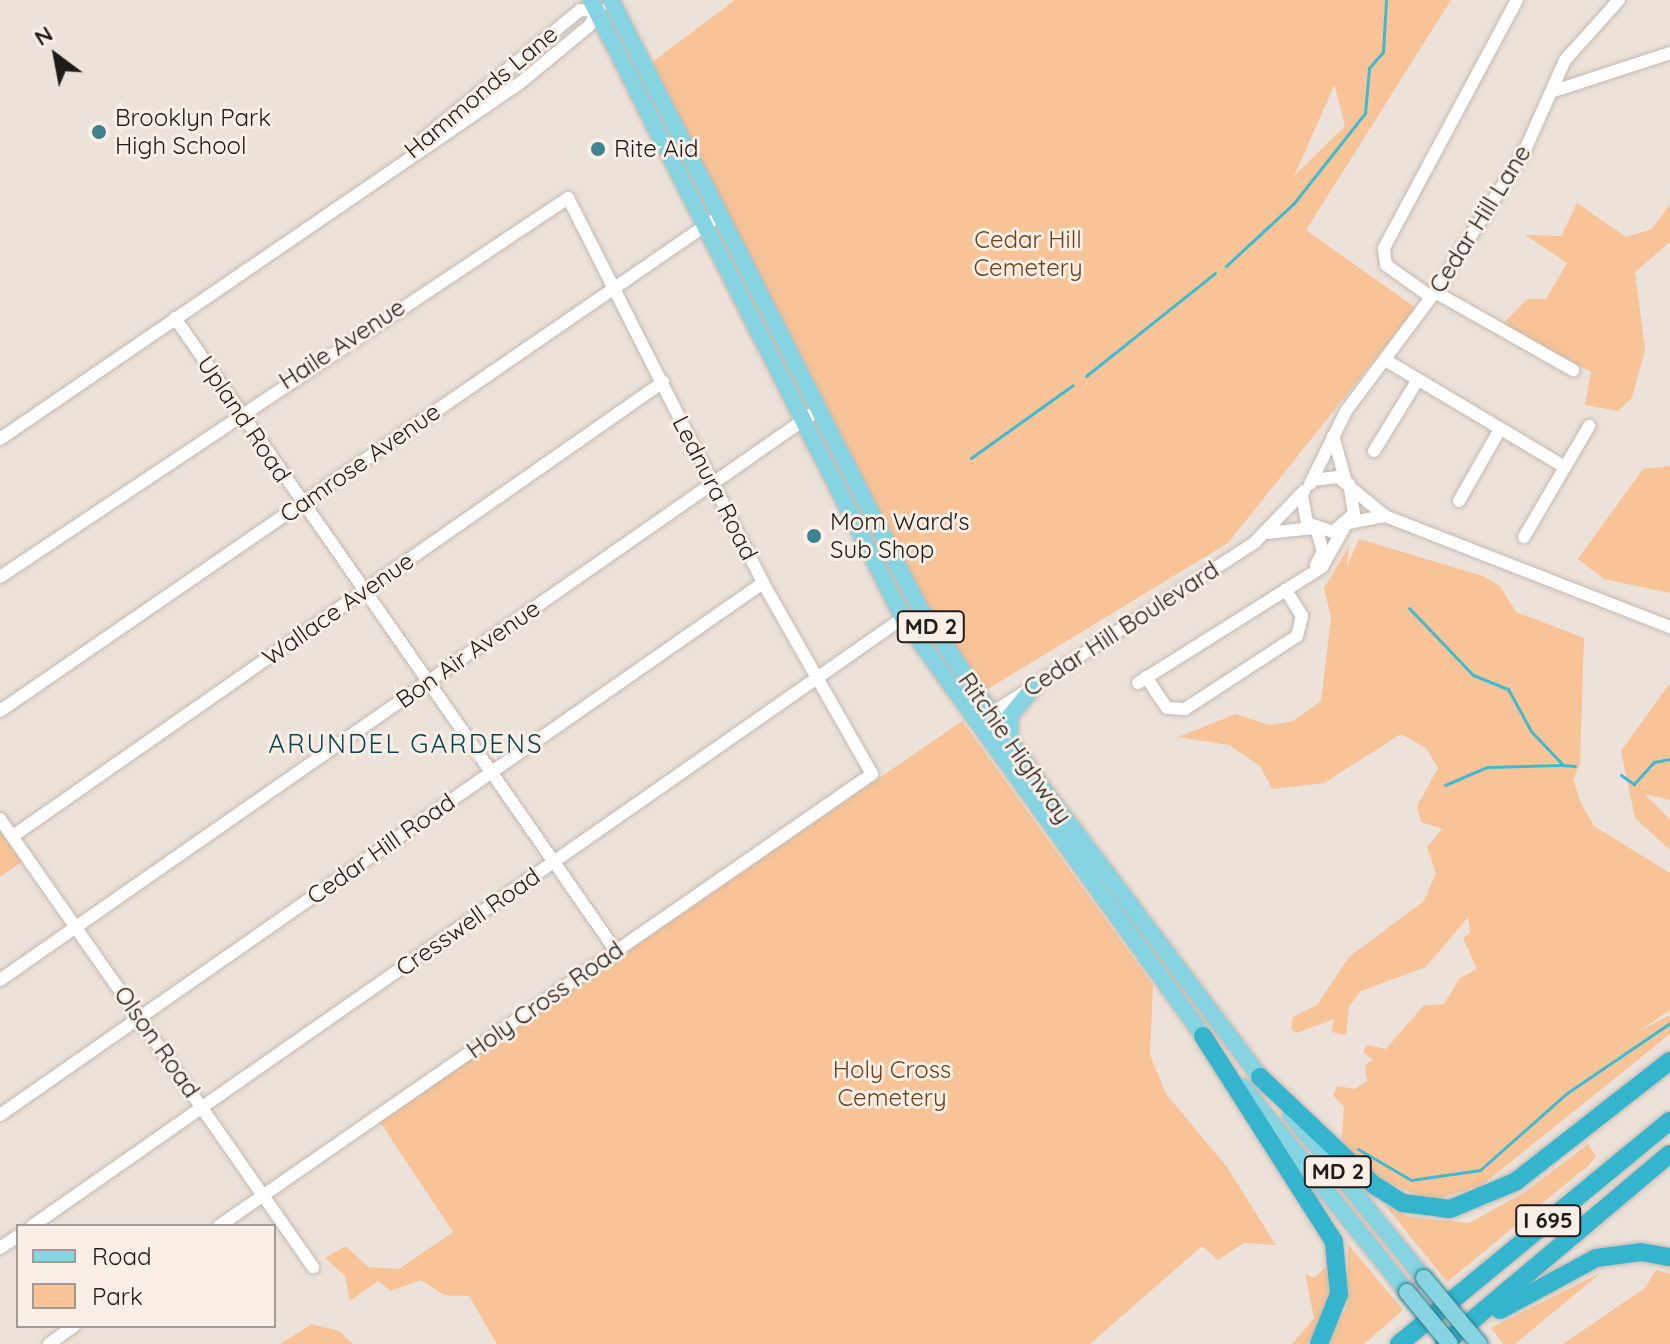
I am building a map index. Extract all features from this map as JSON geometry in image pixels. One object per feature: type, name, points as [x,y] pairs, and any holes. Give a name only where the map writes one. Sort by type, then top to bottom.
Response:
[{"type":"highway","points":[[1203,1036],[1334,1242],[1339,1294],[1319,1344]]},
{"type":"highway","points":[[1260,1077],[1374,1185],[1419,1208],[1450,1209],[1515,1182],[1670,1061]]},
{"type":"highway","name":"I 695","points":[[1399,1344],[1668,1122]]},
{"type":"highway","name":"I 695","points":[[1449,1344],[1670,1154]]},
{"type":"highway","points":[[1449,1344],[1572,1267],[1620,1253],[1670,1257]]},
{"type":"main road","name":"Ritchie Highway","points":[[611,0],[919,607],[1011,744],[1260,1077],[1479,1344]]},
{"type":"main road","name":"Ritchie Highway","points":[[594,6],[903,618],[974,725],[1203,1036],[1449,1344]]},
{"type":"main road","points":[[1011,744],[1010,716],[1036,684]]},
{"type":"street","points":[[594,6],[611,0]]},
{"type":"street","points":[[1517,0],[1384,248],[1386,265],[1573,370]]},
{"type":"street","name":"Cedar Hill Lane","points":[[1307,487],[1333,436],[1433,294],[1554,91],[1565,60],[1619,0]]},
{"type":"street","name":"Hammonds Lane","points":[[0,439],[389,169],[520,83],[589,26],[594,6],[580,10],[389,169]]},
{"type":"street","points":[[520,83],[538,45]]},
{"type":"street","points":[[1554,91],[1670,53]]},
{"type":"street","points":[[467,118],[507,69]]},
{"type":"street","name":"Lednura Road","points":[[568,198],[763,583],[872,774]]},
{"type":"street","name":"Haile Avenue","points":[[0,577],[240,411],[568,198]]},
{"type":"street","name":"Camrose Avenue","points":[[0,711],[720,215]]},
{"type":"street","name":"Upland Road","points":[[175,318],[616,951]]},
{"type":"street","points":[[1387,361],[1565,467]]},
{"type":"street","points":[[1374,451],[1417,381]]},
{"type":"street","name":"Wallace Avenue","points":[[13,836],[663,382]]},
{"type":"street","name":"Bon Air Avenue","points":[[0,980],[818,410]]},
{"type":"street","points":[[1524,537],[1589,426]]},
{"type":"street","points":[[1459,501],[1500,429]]},
{"type":"street","points":[[1286,590],[1302,616],[1297,636],[1185,709],[1167,708],[1142,680],[1286,590],[1332,556],[1356,502],[1333,436]]},
{"type":"street","points":[[1310,574],[1323,554],[1315,530],[1302,512],[1307,487],[1325,476],[1347,483],[1385,516],[1670,627]]},
{"type":"street","name":"Cedar Hill Boulevard","points":[[974,725],[1267,533],[1307,487]]},
{"type":"street","name":"Cedar Hill Boulevard","points":[[1267,533],[1315,530],[1385,516]]},
{"type":"street","name":"Cedar Hill Road","points":[[0,1115],[763,583]]},
{"type":"street","name":"Cresswell Road","points":[[35,1224],[903,618]]},
{"type":"street","name":"Holy Cross Road","points":[[222,1224],[872,774]]},
{"type":"street","name":"Olson Road","points":[[0,819],[313,1267]]},
{"type":"street","points":[[49,1344],[71,1328]]},
{"type":"green space","name":"Cedar Hill Cemetery","points":[[735,0],[1451,0],[1306,230],[1416,308],[1228,543],[981,693],[924,605],[651,63]],"holes":[[[1334,86],[1345,126],[1294,176]]]},
{"type":"green space","points":[[1577,203],[1626,237],[1652,229],[1670,204],[1670,242],[1635,272],[1645,350],[1632,398],[1618,411],[1585,405],[1591,372],[1502,325],[1527,299],[1546,299],[1567,263],[1525,235],[1561,236]]},
{"type":"green space","points":[[1670,466],[1670,593],[1604,579],[1578,559],[1643,469]]},
{"type":"green space","points":[[1359,539],[1483,576],[1500,586],[1516,612],[1584,638],[1580,764],[1573,780],[1581,803],[1594,826],[1670,873],[1670,1010],[1639,1031],[1670,1015],[1670,1034],[1482,1185],[1431,1201],[1371,1175],[1341,1145],[1344,1107],[1333,1095],[1337,1086],[1354,1089],[1367,1081],[1365,1065],[1373,1060],[1363,1052],[1367,1045],[1386,1049],[1423,1006],[1444,1004],[1460,978],[1477,969],[1463,938],[1470,933],[1468,917],[1426,967],[1361,991],[1349,1006],[1346,1035],[1332,1032],[1334,1019],[1296,1033],[1291,1028],[1293,1017],[1317,1005],[1349,957],[1424,901],[1436,873],[1427,847],[1442,829],[1421,822],[1417,806],[1438,768],[1426,748],[1401,734],[1324,783],[1272,789],[1260,766],[1229,745],[1178,737],[1236,714],[1269,725],[1293,721],[1321,701],[1331,617],[1324,588],[1349,546],[1347,566]]},
{"type":"green space","points":[[1670,683],[1670,800],[1645,794],[1670,820],[1670,850],[1635,818],[1621,751]]},
{"type":"green space","name":"Holy Cross Cemetery","points":[[962,721],[1153,985],[1150,1055],[1166,1094],[1227,1167],[1276,1245],[1244,1243],[1218,1260],[1202,1246],[1090,1344],[497,1344],[469,1296],[444,1295],[421,1280],[391,1291],[378,1281],[350,1301],[345,1276],[325,1258],[346,1246],[368,1267],[399,1269],[453,1232],[380,1122]]},
{"type":"green space","points":[[0,829],[23,861],[0,877]]},
{"type":"green space","points":[[1588,1144],[1596,1156],[1589,1165],[1447,1282],[1384,1204],[1409,1217],[1469,1223],[1525,1192]]},
{"type":"green space","points":[[1348,1244],[1403,1310],[1364,1344],[1324,1344],[1347,1307]]},
{"type":"green space","points":[[1325,1250],[1335,1286],[1322,1327],[1307,1344],[1292,1344],[1314,1318],[1305,1274],[1314,1278],[1326,1267]]},
{"type":"green space","points":[[1656,1270],[1670,1274],[1670,1344],[1563,1344],[1645,1288]]},
{"type":"green space","points":[[1602,1272],[1515,1344],[1503,1344],[1491,1328]]},
{"type":"green space","points":[[312,1324],[339,1331],[353,1344],[280,1344]]},
{"type":"waterway","points":[[1226,266],[1294,203],[1365,113],[1369,68],[1383,52],[1386,0]]},
{"type":"waterway","points":[[1086,376],[1215,273]]},
{"type":"waterway","points":[[971,458],[1073,385]]},
{"type":"waterway","points":[[1409,608],[1473,675],[1508,689],[1531,731],[1563,765],[1575,766]]},
{"type":"waterway","points":[[1621,775],[1634,784],[1654,762],[1670,759]]},
{"type":"waterway","points":[[1445,785],[1487,767],[1561,765]]},
{"type":"waterway","points":[[1358,1149],[1411,1180],[1480,1170],[1567,1093],[1670,1023]]},
{"type":"place","name":"Brooklyn Park High School","points":[[99,132]]},
{"type":"place","name":"Rite Aid","points":[[598,149]]},
{"type":"place","name":"Mom Ward's Sub Shop","points":[[814,536]]},
{"type":"district","name":"ARUNDEL GARDENS","points":[[406,744]]}]
